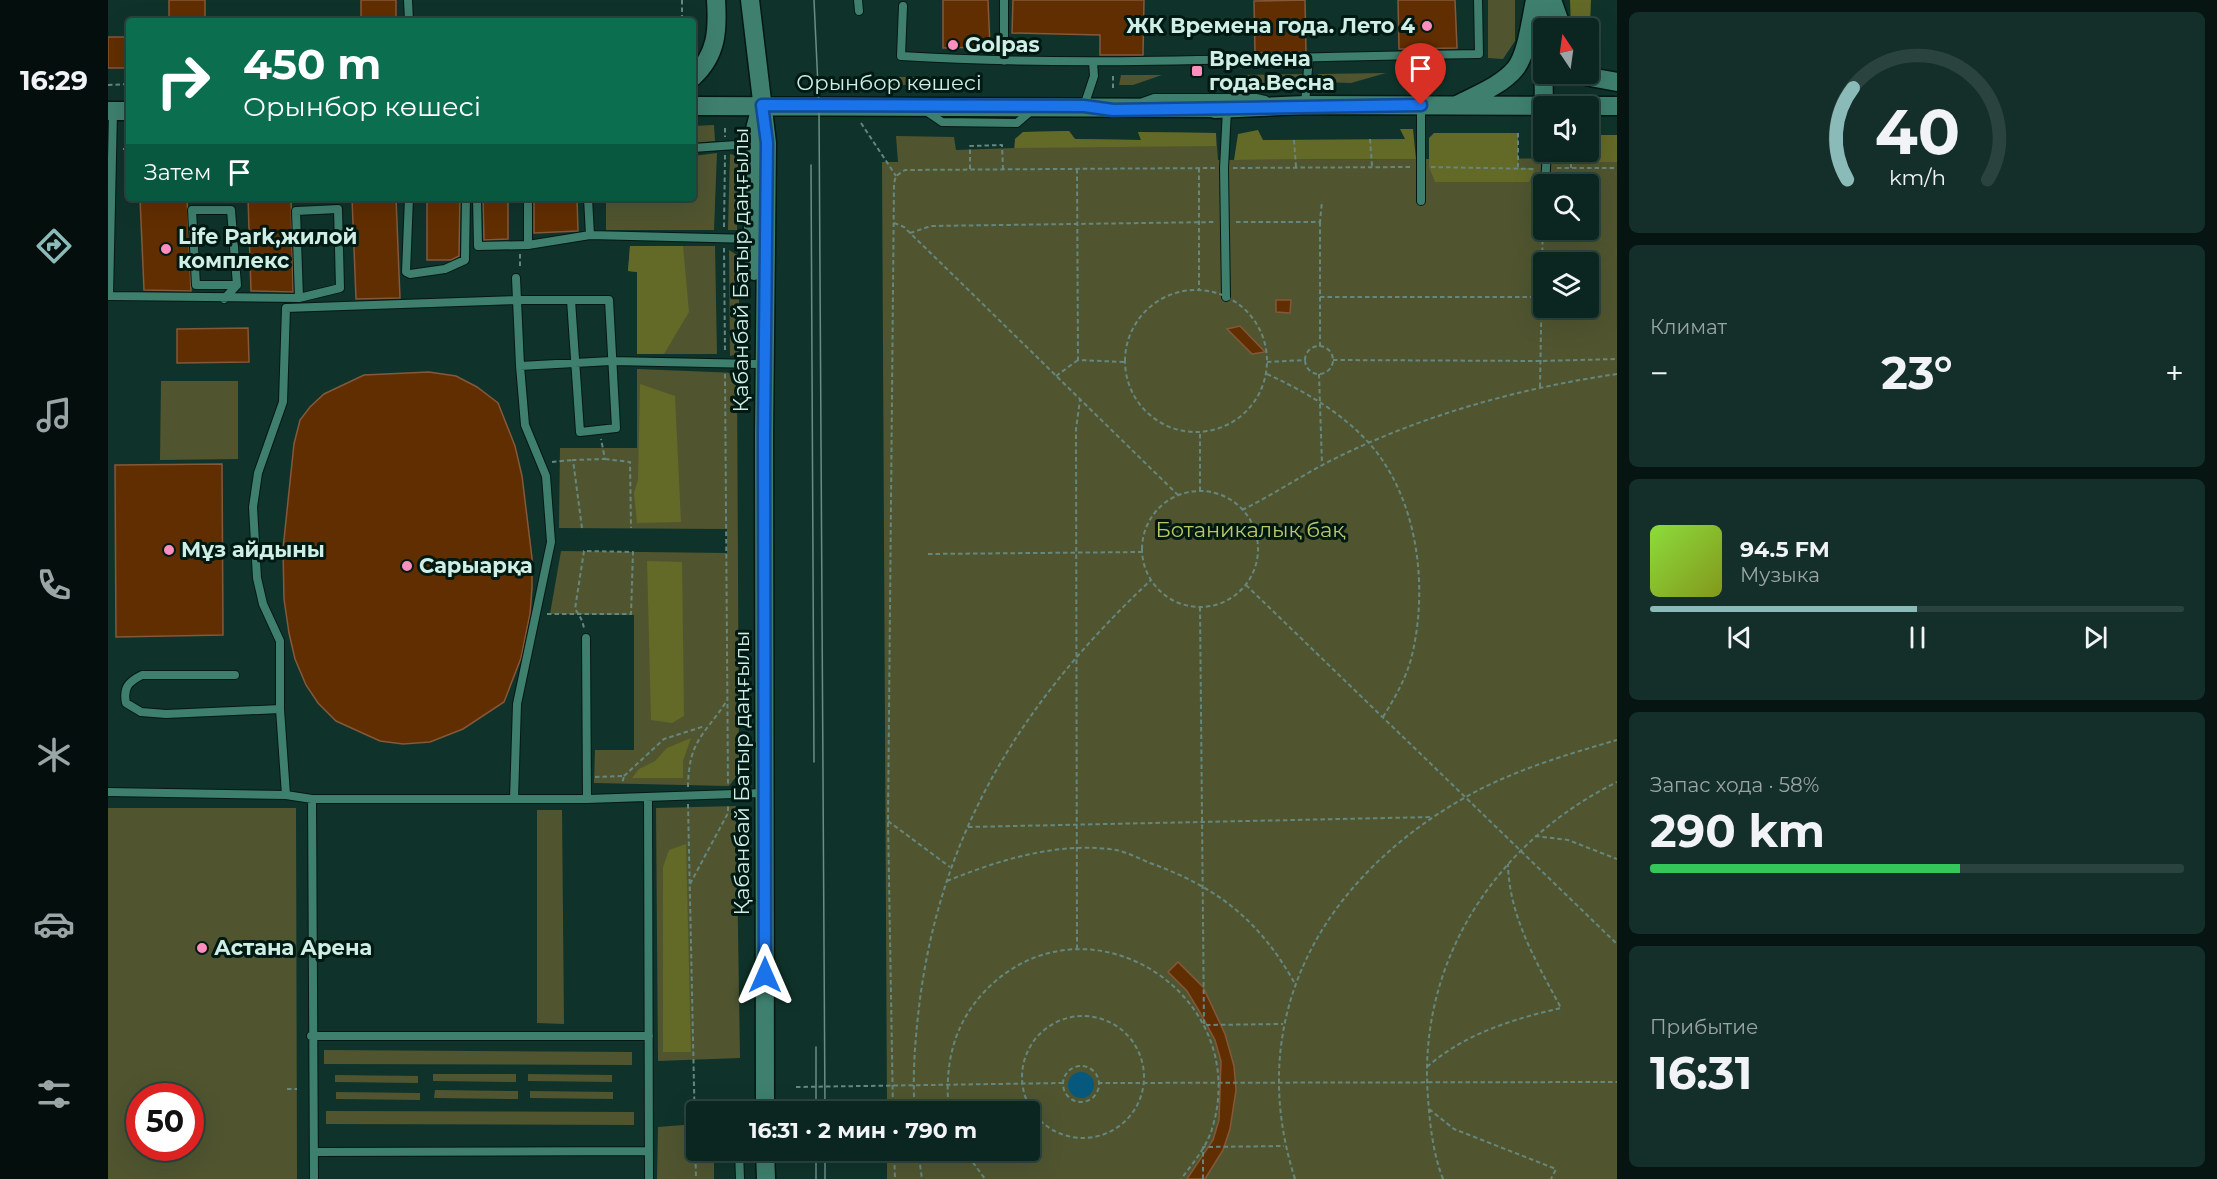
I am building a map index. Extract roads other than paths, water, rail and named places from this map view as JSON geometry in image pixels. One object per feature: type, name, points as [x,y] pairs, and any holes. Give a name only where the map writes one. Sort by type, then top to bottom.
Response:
[{"type":"main road","points":[[696,74],[706,63],[715,43],[716,0]]},
{"type":"main road","name":"Қабанбай Батыр даңғылы","points":[[750,0],[767,143],[763,1101]]},
{"type":"main road","points":[[1457,105],[1493,86],[1516,68],[1525,46],[1535,0]]},
{"type":"main road","points":[[1542,0],[1544,96]]},
{"type":"main road","points":[[1552,0],[1558,18]]},
{"type":"main road","points":[[1599,79],[1617,82]]},
{"type":"main road","name":"Қабанбай Батыр даңғылы","points":[[762,105],[751,144],[758,364],[764,435]]},
{"type":"main road","name":"Орынбор көшесі","points":[[1084,106],[1113,110],[1305,105],[1533,106]]},
{"type":"main road","name":"Орынбор көшесі","points":[[696,106],[1227,108]]},
{"type":"main road","name":"Орынбор көшесі","points":[[1599,106],[1617,106]]},
{"type":"main road","points":[[765,1161],[766,1179]]},
{"type":"lane","points":[[408,0],[409,18]]},
{"type":"lane","points":[[858,0],[859,11]]},
{"type":"lane","points":[[1004,0],[1004,61]]},
{"type":"lane","points":[[903,6],[901,56],[1094,62],[1479,54],[1478,0]]},
{"type":"lane","points":[[1305,105],[1309,57]]},
{"type":"lane","points":[[1084,106],[1094,76],[1094,62]]},
{"type":"lane","points":[[1127,106],[1154,99],[1256,98],[1284,106]]},
{"type":"lane","points":[[1421,105],[1421,201]]},
{"type":"lane","points":[[1226,297],[1227,108]]},
{"type":"lane","points":[[117,111],[109,296],[299,298],[340,288],[338,209],[296,211],[299,298]]},
{"type":"lane","points":[[696,148],[751,144]]},
{"type":"lane","points":[[409,201],[406,272],[410,274],[444,269],[465,260],[466,201]]},
{"type":"lane","points":[[477,201],[478,246],[524,245],[590,235],[753,239]]},
{"type":"lane","points":[[524,245],[528,201]]},
{"type":"lane","points":[[588,201],[590,235]]},
{"type":"lane","points":[[224,299],[237,285],[231,210],[192,210],[196,285],[237,285]]},
{"type":"lane","points":[[514,799],[517,704],[551,542],[546,476],[525,425],[516,278]]},
{"type":"lane","points":[[286,795],[280,709],[280,641],[262,604],[257,578],[253,507],[258,474],[283,402],[286,308],[517,300],[572,300],[609,300],[616,428],[580,432],[572,300]]},
{"type":"lane","points":[[520,366],[576,365],[611,361],[758,364]]},
{"type":"lane","points":[[586,638],[587,799]]},
{"type":"lane","points":[[235,675],[142,675],[129,682],[124,693],[126,703],[141,712],[166,714],[280,709]]},
{"type":"lane","points":[[108,801],[112,793],[286,795],[312,799],[587,799],[764,793]]},
{"type":"lane","points":[[648,797],[649,1179]]},
{"type":"lane","points":[[312,799],[311,1036],[314,1179]]},
{"type":"lane","points":[[311,1036],[649,1036]]},
{"type":"lane","points":[[314,1152],[649,1151]]},
{"type":"lane","points":[[739,1161],[740,1179]]},
{"type":"water","points":[[1081,1072],[1090,1076],[1094,1085],[1090,1094],[1081,1098],[1072,1094],[1068,1085],[1072,1076]]},
{"type":"tram line","points":[[814,0],[819,108],[825,1101]]},
{"type":"tram line","points":[[811,165],[814,762]]},
{"type":"tram line","points":[[816,1047],[816,1101]]},
{"type":"tram line","points":[[816,1161],[816,1179]]},
{"type":"tram line","points":[[825,1161],[825,1179]]},
{"type":"place","name":"ЖК Времена года. Лето 4","points":[[1427,26]]},
{"type":"place","name":"Golpas","points":[[953,45]]},
{"type":"place","name":"Времена года.Весна","points":[[1197,71]]},
{"type":"place","name":"Life Park,жилой комплекс","points":[[166,249]]},
{"type":"place","name":"Мұз айдыны","points":[[169,550]]},
{"type":"place","name":"Сарыарқа","points":[[407,566]]},
{"type":"place","name":"Астана Арена","points":[[202,948]]},
{"type":"park label","name":"Ботаникалық бақ","points":[[1250,530]]}]
